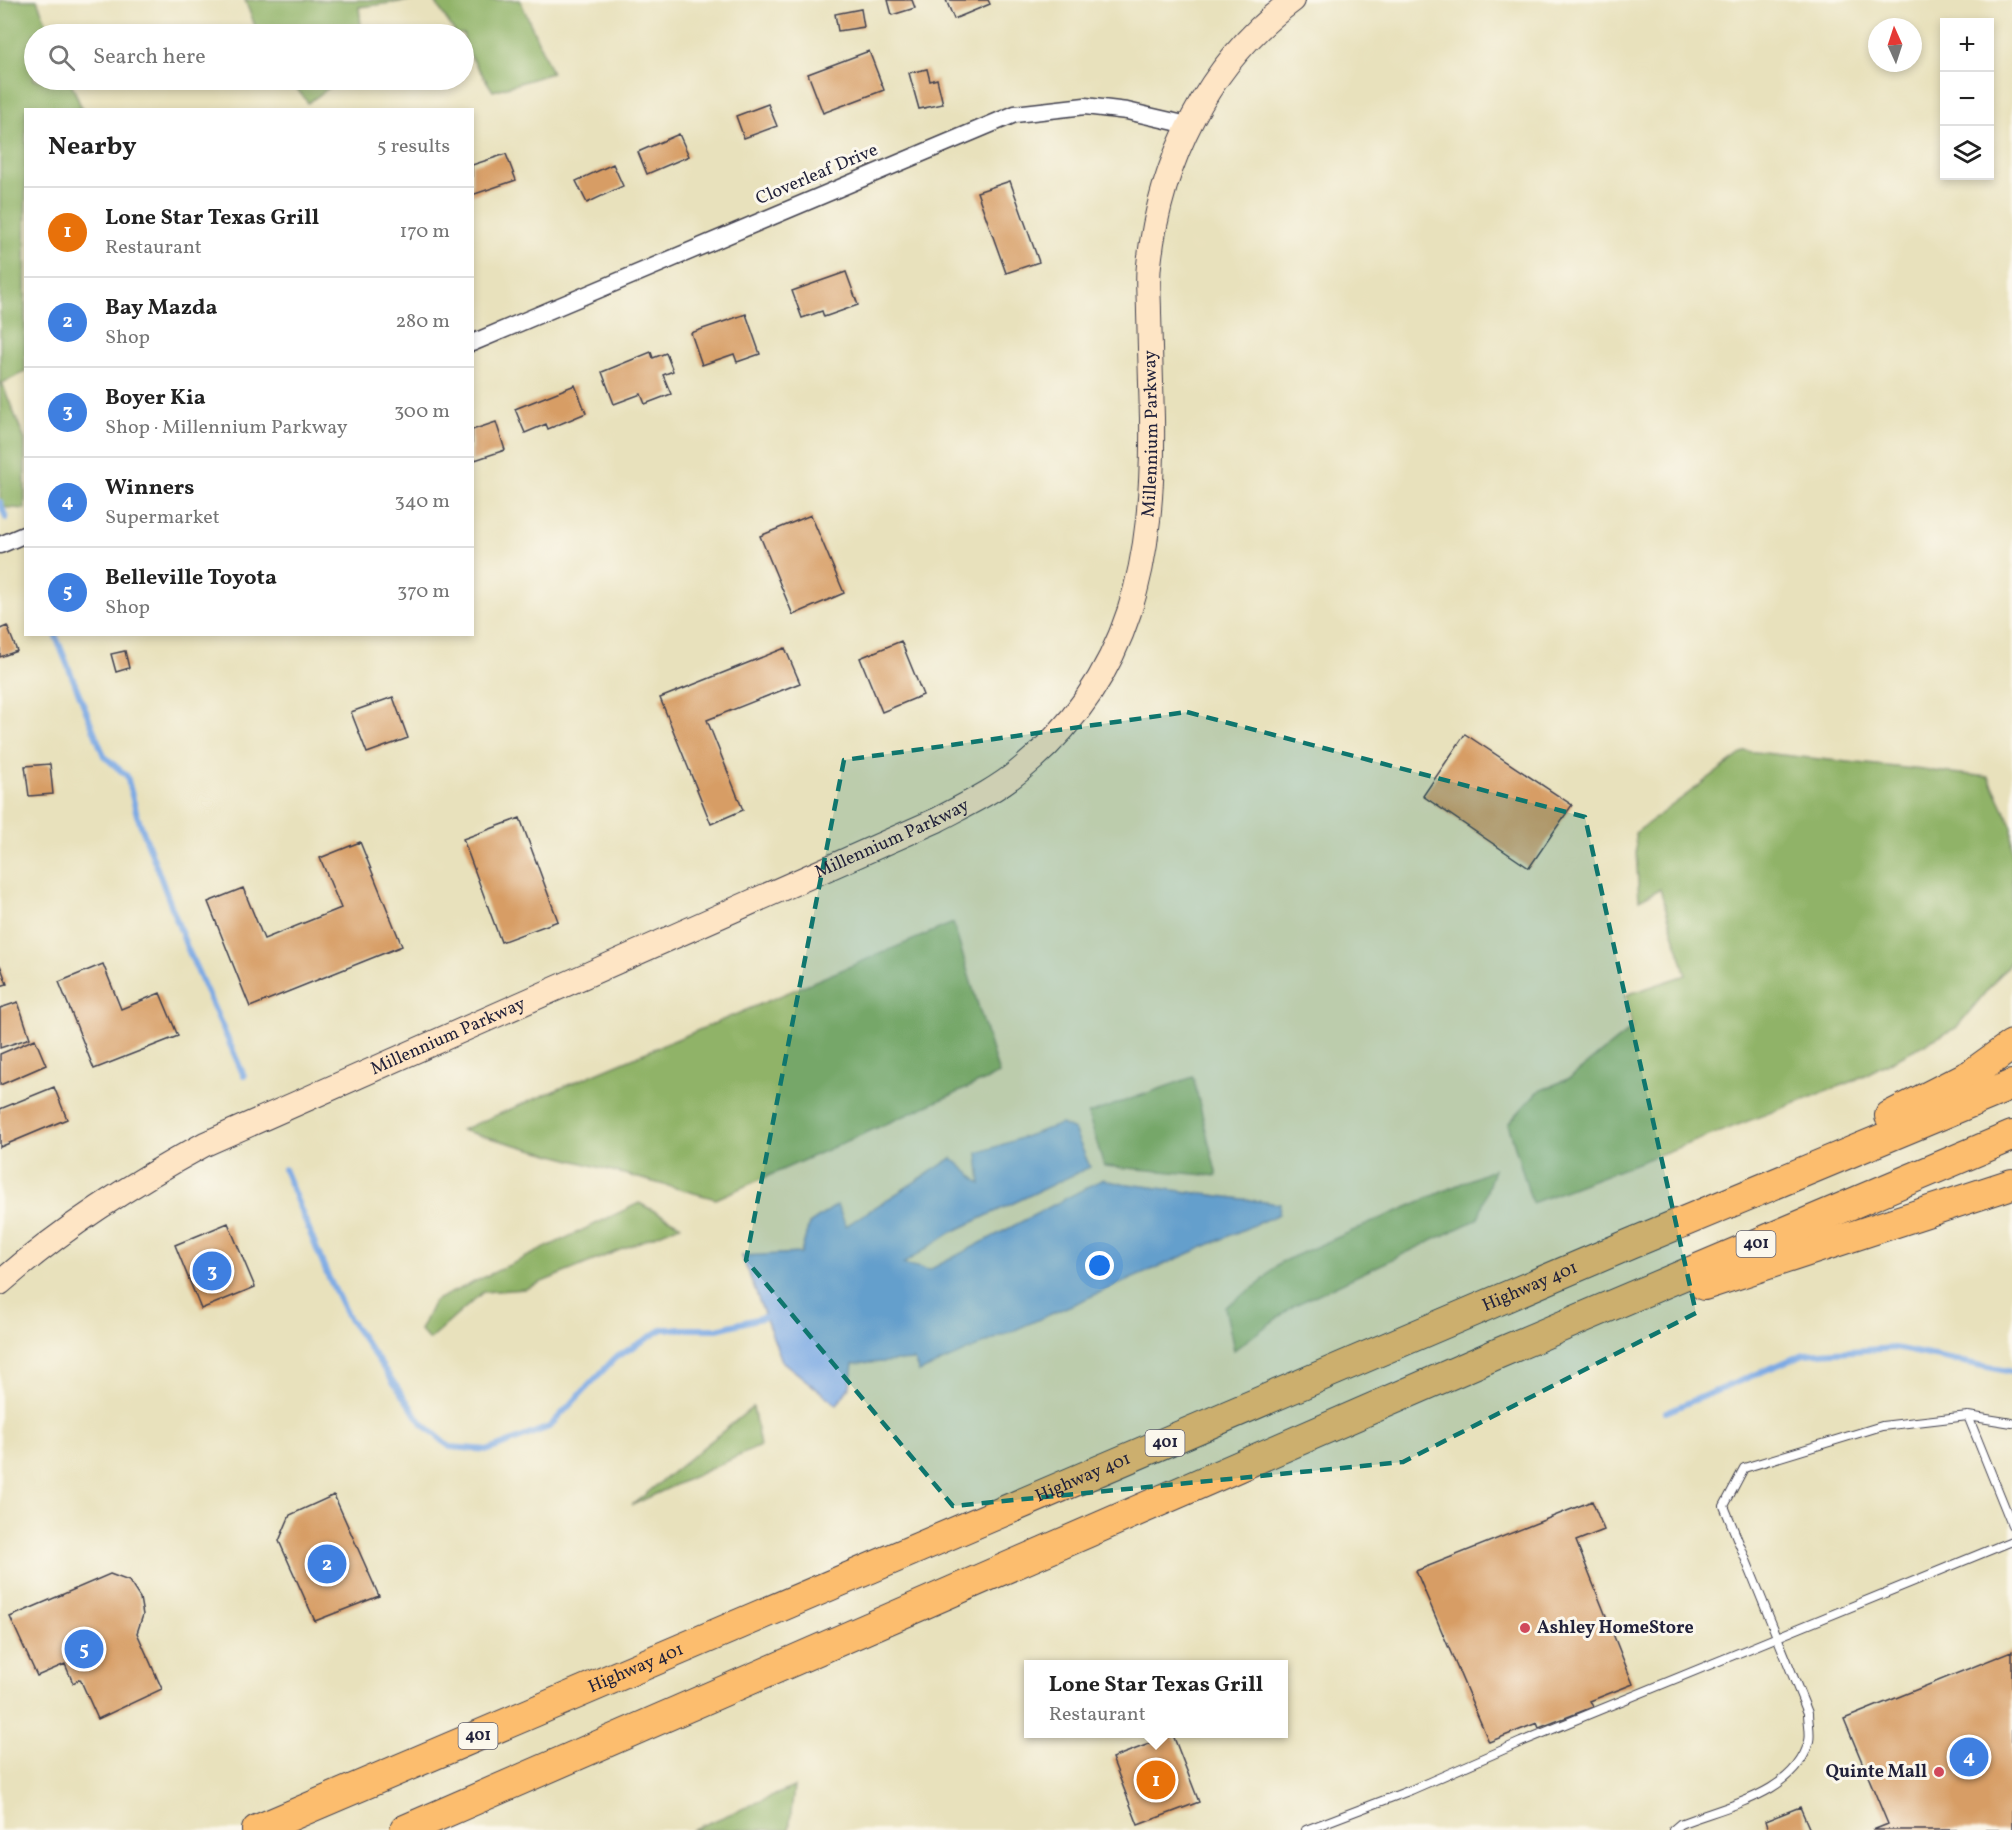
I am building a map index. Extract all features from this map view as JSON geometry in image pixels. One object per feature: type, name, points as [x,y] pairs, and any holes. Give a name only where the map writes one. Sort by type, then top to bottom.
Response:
[{"type":"highway","points":[[1630,1244],[1941,1091],[1972,1074],[2012,1045]]},
{"type":"highway","name":"Highway 401","points":[[257,1830],[1630,1244],[2012,1085]]},
{"type":"highway","name":"401","points":[[405,1830],[1499,1353],[2012,1136]]},
{"type":"highway","points":[[1499,1353],[2012,1184]]},
{"type":"street","name":"Millennium Parkway","points":[[0,1283],[35,1253],[112,1196],[205,1144],[937,820],[996,788],[1019,771],[1046,745],[1092,692],[1116,648],[1131,612],[1147,538],[1151,502],[1149,259],[1159,203],[1188,125],[1209,90],[1237,52],[1293,0]]},
{"type":"street","name":"Cloverleaf Drive","points":[[474,342],[1015,114],[1085,106],[1127,111],[1188,125]]},
{"type":"street","points":[[0,545],[24,535]]},
{"type":"lane","points":[[1673,1830],[1680,1824],[1772,1789],[1789,1777],[1803,1757],[1809,1739],[1808,1713],[1724,1506],[1744,1468],[1882,1426],[1968,1416],[2012,1423]]},
{"type":"lane","points":[[1968,1416],[2012,1525]]},
{"type":"lane","points":[[1306,1830],[1411,1790],[1776,1636],[2012,1541]]},
{"type":"highlighted area","points":[[1187,712],[1585,817],[1696,1313],[1403,1462],[953,1506],[746,1260],[844,760]]},
{"type":"green space","points":[[0,0],[37,0],[47,24],[24,24],[24,90],[74,90],[82,108],[24,108],[24,372],[2,383],[24,438],[24,509],[0,507]]},
{"type":"green space","points":[[245,0],[416,0],[359,7],[361,24],[254,24]]},
{"type":"green space","points":[[434,0],[520,0],[552,73],[493,91],[474,62],[474,24],[450,24]]},
{"type":"green space","points":[[298,90],[326,90],[308,103]]},
{"type":"green space","points":[[1745,751],[1989,777],[2012,827],[2012,960],[1956,1028],[1851,1082],[1532,1203],[1508,1124],[1537,1092],[1570,1078],[1632,1028],[1626,995],[1686,975],[1660,889],[1639,900],[1635,833]]},
{"type":"green space","points":[[953,923],[999,1074],[716,1199],[461,1130]]},
{"type":"green space","points":[[1193,1077],[1217,1176],[1104,1166],[1088,1114]]},
{"type":"green space","points":[[1494,1169],[1478,1219],[1295,1305],[1234,1350],[1225,1307],[1260,1283],[1279,1263]]},
{"type":"green space","points":[[639,1203],[681,1225],[525,1289],[483,1292],[429,1340],[420,1330],[434,1301]]},
{"type":"green space","points":[[753,1407],[760,1446],[632,1505]]},
{"type":"green space","points":[[794,1787],[789,1830],[692,1830]]},
{"type":"water","points":[[1061,1124],[1074,1130],[1090,1167],[950,1233],[903,1264],[929,1270],[1103,1179],[1280,1204],[1279,1214],[919,1372],[914,1360],[853,1364],[850,1386],[837,1405],[782,1361],[742,1256],[801,1253],[809,1224],[837,1205],[846,1226],[952,1158],[981,1184],[978,1153]]},
{"type":"building","points":[[888,0],[912,0],[915,8],[892,15]]},
{"type":"building","points":[[946,0],[988,0],[990,4],[954,19]]},
{"type":"building","points":[[861,9],[864,27],[838,31],[835,14]]},
{"type":"building","points":[[869,51],[884,90],[823,113],[808,74]]},
{"type":"building","points":[[927,69],[930,81],[937,79],[943,104],[919,109],[909,73]]},
{"type":"building","points":[[768,104],[777,126],[744,138],[736,116]]},
{"type":"building","points":[[679,134],[689,156],[647,174],[638,152]]},
{"type":"building","points":[[506,154],[516,180],[474,194],[474,164]]},
{"type":"building","points":[[613,164],[623,186],[587,203],[576,181]]},
{"type":"building","points":[[1010,181],[1039,262],[1006,273],[977,192]]},
{"type":"building","points":[[846,272],[858,305],[824,317],[822,311],[802,318],[792,291]]},
{"type":"building","points":[[746,314],[760,354],[737,362],[734,354],[702,365],[691,333]]},
{"type":"building","points":[[651,352],[653,358],[666,353],[673,371],[663,375],[671,394],[645,404],[641,394],[614,404],[602,372]]},
{"type":"building","points":[[575,385],[586,413],[548,429],[546,424],[525,433],[515,409]]},
{"type":"building","points":[[496,422],[505,450],[474,460],[474,429]]},
{"type":"building","points":[[811,515],[844,593],[793,615],[760,536]]},
{"type":"building","points":[[7,626],[17,651],[0,657],[0,629]]},
{"type":"building","points":[[901,641],[923,695],[882,712],[860,658]]},
{"type":"building","points":[[785,648],[800,683],[707,720],[743,810],[711,824],[660,698]]},
{"type":"building","points":[[125,651],[129,668],[116,672],[111,654]]},
{"type":"building","points":[[393,697],[408,738],[367,753],[351,712]]},
{"type":"building","points":[[1465,734],[1572,805],[1529,868],[1423,796]]},
{"type":"building","points":[[50,764],[53,794],[29,796],[25,766]]},
{"type":"building","points":[[520,818],[558,921],[501,942],[463,839]]},
{"type":"building","points":[[360,842],[402,946],[250,1007],[208,902],[243,888],[264,939],[341,908],[320,858]]},
{"type":"building","points":[[103,964],[121,1009],[160,993],[178,1036],[94,1069],[59,982]]},
{"type":"building","points":[[0,965],[7,984],[0,986]]},
{"type":"building","points":[[18,1002],[30,1038],[0,1048],[0,1008]]},
{"type":"building","points":[[35,1039],[46,1065],[0,1085],[0,1054]]},
{"type":"building","points":[[54,1087],[67,1119],[0,1147],[0,1109]]},
{"type":"building","points":[[228,1223],[255,1287],[201,1309],[175,1245]]},
{"type":"building","points":[[334,1495],[379,1596],[315,1621],[279,1541],[290,1515]]},
{"type":"building","name":"Ashley HomeStore","points":[[1592,1501],[1604,1530],[1576,1541],[1633,1684],[1590,1701],[1593,1707],[1539,1728],[1537,1723],[1489,1742],[1416,1571]]},
{"type":"building","points":[[110,1574],[129,1581],[140,1598],[143,1615],[137,1633],[162,1689],[98,1719],[80,1679],[73,1683],[65,1664],[37,1676],[10,1617]]},
{"type":"building","name":"Quinte Mall","points":[[2012,1651],[2012,1830],[1873,1830],[1888,1824],[1844,1719]]},
{"type":"building","points":[[1165,1738],[1174,1738],[1199,1802],[1138,1825],[1112,1758]]},
{"type":"building","name":"Quinte Mall","points":[[1800,1807],[1810,1830],[1768,1830],[1765,1821]]},
{"type":"waterway","points":[[0,502],[6,518]]},
{"type":"waterway","points":[[56,636],[104,756],[127,776],[137,815],[186,945],[244,1076]]},
{"type":"waterway","points":[[284,1169],[327,1274],[349,1319],[422,1423],[450,1447],[489,1450],[549,1427],[615,1358],[663,1329],[717,1329],[765,1317]]},
{"type":"waterway","points":[[1666,1412],[1804,1354],[1895,1348],[2012,1372]]},
{"type":"place","name":"Boyer Kia","points":[[212,1271]]},
{"type":"place","name":"Bay Mazda","points":[[327,1564]]},
{"type":"place","name":"Ashley HomeStore","points":[[1525,1628]]},
{"type":"place","name":"Belleville Toyota","points":[[84,1649]]},
{"type":"place","name":"Winners","points":[[1969,1757]]},
{"type":"place","name":"Quinte Mall","points":[[1939,1772]]},
{"type":"place","name":"Lone Star Texas Grill","points":[[1156,1780]]}]
